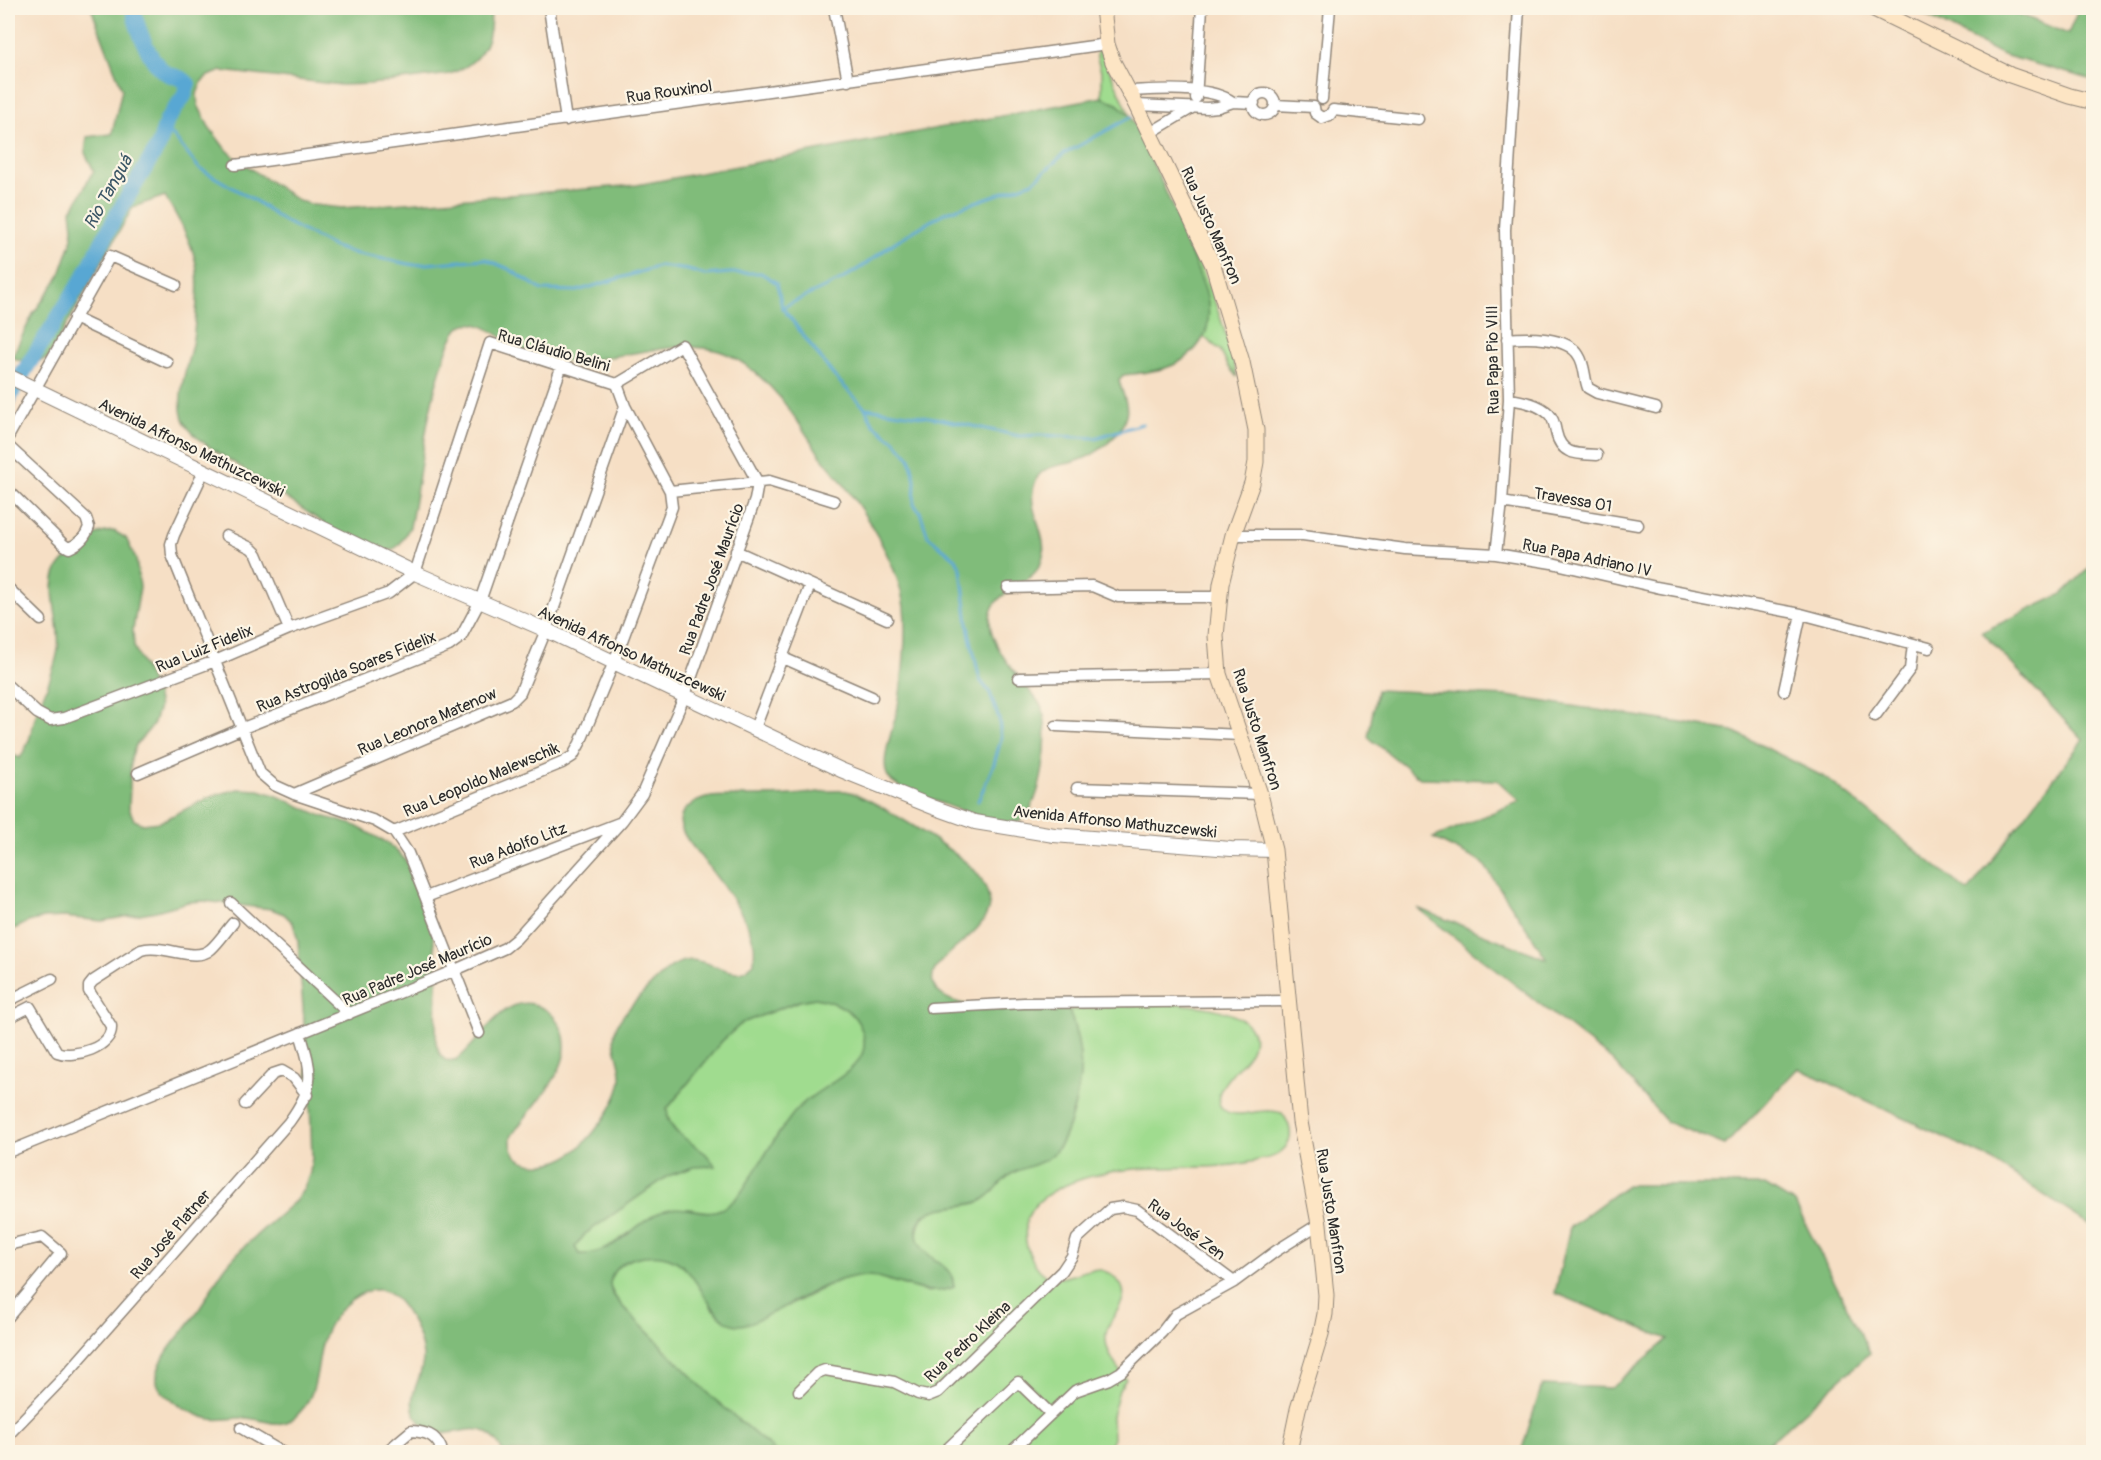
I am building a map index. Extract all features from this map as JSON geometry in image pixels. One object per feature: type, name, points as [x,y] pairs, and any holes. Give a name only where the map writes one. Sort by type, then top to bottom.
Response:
[{"type":"main road","name":"Rua Justo Manfron","points":[[1103,8],[1107,44],[1113,62],[1213,266],[1245,373],[1256,430],[1256,462],[1252,483],[1233,535],[1219,597],[1216,636],[1219,674],[1260,794],[1274,850],[1300,1122],[1318,1224],[1326,1295],[1325,1314],[1298,1409],[1289,1452]]},
{"type":"main road","points":[[1872,8],[2010,75],[2094,102]]},
{"type":"street","points":[[549,8],[566,120]]},
{"type":"street","points":[[834,8],[848,81]]},
{"type":"street","points":[[1194,108],[1202,8]]},
{"type":"street","points":[[1322,99],[1330,8]]},
{"type":"street","name":"Rua Papa Pio VIII","points":[[1496,554],[1509,399],[1505,230],[1519,8]]},
{"type":"street","name":"Rua Rouxinol","points":[[235,165],[1107,44]]},
{"type":"street","points":[[1128,91],[1220,94],[1233,102]]},
{"type":"street","points":[[1136,105],[1218,107],[1233,102],[1254,103],[1259,95],[1266,94],[1274,99],[1275,105],[1314,107]]},
{"type":"street","points":[[1322,99],[1331,102],[1333,110],[1330,115],[1322,118],[1315,113],[1314,107],[1317,101],[1322,99]]},
{"type":"street","points":[[1150,134],[1194,108]]},
{"type":"street","points":[[1333,110],[1418,119]]},
{"type":"street","points":[[8,437],[110,256],[176,285]]},
{"type":"street","points":[[74,318],[166,362]]},
{"type":"street","points":[[1507,339],[1540,337],[1574,350],[1580,357],[1588,388],[1597,393],[1656,408]]},
{"type":"street","name":"Rua Cláudio Belini","points":[[415,573],[490,343],[617,384],[682,345],[758,483]]},
{"type":"street","name":"Rua Astrogilda Soares Fidelix","points":[[138,773],[243,728],[449,646],[461,637],[480,601],[562,365]]},
{"type":"street","name":"Avenida Affonso Mathuzcewski","points":[[8,376],[415,573],[546,630],[841,770],[933,807],[975,822],[1054,835],[1231,849],[1274,850]]},
{"type":"street","points":[[617,384],[670,491],[776,483],[834,501]]},
{"type":"street","points":[[1509,399],[1539,407],[1551,416],[1558,442],[1566,449],[1576,454],[1597,455]]},
{"type":"street","name":"Rua Leonora Matenow","points":[[294,794],[512,700],[520,693],[546,630],[626,406]]},
{"type":"street","points":[[8,446],[86,518],[89,527],[86,534],[75,546],[69,548],[8,490]]},
{"type":"street","points":[[204,471],[171,544],[172,555],[260,773],[274,785],[294,794],[375,821],[394,832],[408,853],[478,1033]]},
{"type":"street","name":"Rua Padre José Maurício","points":[[8,1152],[453,971],[505,948],[516,939],[622,821],[642,794],[685,695],[755,500],[758,483]]},
{"type":"street","name":"Rua Leopoldo Malewschik","points":[[394,832],[562,763],[573,756],[614,662],[672,507],[670,491]]},
{"type":"street","name":"Travessa 01","points":[[1502,501],[1638,525]]},
{"type":"street","name":"Rua Papa Adriano IV","points":[[1233,535],[1303,535],[1405,549],[1496,554],[1552,563],[1656,587],[1802,614],[1929,648]]},
{"type":"street","points":[[226,536],[251,548],[257,554],[289,629]]},
{"type":"street","points":[[736,551],[887,619]]},
{"type":"street","name":"Rua Luiz Fidelix","points":[[8,686],[37,713],[50,720],[64,718],[215,662],[289,629],[389,593],[415,573]]},
{"type":"street","points":[[754,728],[810,585]]},
{"type":"street","points":[[1008,588],[1092,586],[1118,597],[1219,597]]},
{"type":"street","points":[[8,588],[41,620]]},
{"type":"street","points":[[1784,691],[1802,614]]},
{"type":"street","points":[[1875,716],[1910,669],[1913,644]]},
{"type":"street","points":[[781,657],[872,697]]},
{"type":"street","points":[[1019,678],[1219,674]]},
{"type":"street","points":[[1056,726],[1240,735]]},
{"type":"street","points":[[1077,788],[1260,794]]},
{"type":"street","name":"Rua Adolfo Litz","points":[[426,897],[622,821]]},
{"type":"street","points":[[231,903],[348,1014]]},
{"type":"street","points":[[8,1018],[30,1007],[57,1052],[64,1055],[81,1054],[109,1036],[111,1031],[111,1026],[89,991],[89,986],[93,981],[141,950],[150,947],[197,955],[205,953],[233,923]]},
{"type":"street","points":[[8,1001],[52,979]]},
{"type":"street","points":[[931,1008],[1036,1002],[1289,1001]]},
{"type":"street","points":[[300,1034],[310,1075],[307,1095]]},
{"type":"street","points":[[245,1104],[273,1074],[282,1071],[294,1078],[307,1095]]},
{"type":"street","name":"Rua José Platner","points":[[8,1435],[64,1377],[289,1122],[307,1095]]},
{"type":"street","name":"Rua José Zen","points":[[1072,1256],[1077,1239],[1110,1209],[1123,1207],[1137,1210],[1234,1282]]},
{"type":"street","points":[[1011,1452],[1075,1391],[1109,1379],[1121,1372],[1162,1332],[1176,1314],[1234,1282],[1318,1224]]},
{"type":"street","points":[[8,1245],[42,1237],[61,1253],[8,1317]]},
{"type":"street","name":"Rua Pedro Kleina","points":[[799,1391],[817,1373],[825,1370],[894,1382],[918,1394],[928,1396],[938,1392],[1062,1271],[1072,1256]]},
{"type":"street","points":[[944,1452],[1018,1382],[1051,1414]]},
{"type":"street","points":[[241,1428],[282,1452]]},
{"type":"street","points":[[386,1452],[411,1431],[426,1432],[437,1439],[441,1448],[438,1452]]},
{"type":"green space","points":[[91,8],[490,8],[490,30],[483,49],[470,64],[450,74],[370,84],[341,85],[222,71],[202,81],[197,94],[198,105],[209,127],[224,147],[238,160],[299,201],[342,208],[637,185],[1102,97],[1117,104],[1130,115],[1171,204],[1204,285],[1208,302],[1207,326],[1196,348],[1178,363],[1158,370],[1123,375],[1119,381],[1127,412],[1119,431],[1107,444],[1092,454],[1042,472],[1035,483],[1033,503],[1043,543],[1041,563],[1036,572],[1002,596],[996,603],[991,612],[990,623],[999,650],[1039,703],[1045,719],[1043,767],[1040,784],[1029,812],[1015,823],[994,823],[906,790],[888,777],[885,760],[898,706],[905,643],[904,607],[896,575],[862,510],[793,415],[773,389],[749,367],[735,358],[715,350],[694,347],[647,351],[599,359],[553,360],[520,349],[480,325],[465,325],[458,329],[450,341],[436,385],[410,527],[398,546],[392,550],[378,551],[370,550],[350,540],[211,448],[195,436],[185,423],[181,393],[193,339],[197,271],[189,241],[165,196],[133,207],[48,358],[30,362],[12,357],[33,314],[59,277],[71,243],[73,228],[71,210],[94,171],[85,153],[87,137],[112,134],[122,89]]},
{"type":"green space","points":[[1911,8],[2006,8],[2068,34],[2079,8],[2093,8],[2093,80],[2003,55]]},
{"type":"green space","points":[[1097,43],[1130,115],[1117,104],[1102,97],[1102,75],[1097,58]]},
{"type":"green space","points":[[1178,217],[1212,295],[1237,377],[1220,350],[1204,337],[1208,321],[1208,302]]},
{"type":"green space","points":[[114,531],[126,538],[136,559],[140,587],[133,630],[134,646],[156,693],[159,707],[153,725],[136,745],[131,758],[129,808],[134,820],[143,824],[160,822],[212,796],[238,789],[259,790],[322,816],[354,825],[386,842],[401,855],[411,868],[431,916],[437,969],[436,1043],[445,1060],[459,1058],[506,1010],[523,1003],[548,1011],[555,1018],[563,1034],[565,1050],[553,1081],[511,1137],[513,1152],[523,1161],[542,1164],[565,1158],[593,1133],[610,1109],[620,1084],[621,1074],[614,1038],[617,1025],[633,1004],[666,971],[690,960],[737,972],[754,963],[754,944],[745,921],[732,899],[682,831],[680,821],[689,806],[710,797],[781,796],[846,791],[914,826],[952,852],[979,875],[988,896],[989,905],[985,917],[968,937],[938,964],[933,974],[933,983],[940,993],[954,1001],[973,1006],[1038,1011],[1069,1010],[1080,1052],[1080,1076],[1069,1123],[1062,1142],[1053,1154],[1043,1161],[1011,1174],[981,1201],[932,1211],[919,1223],[917,1233],[921,1247],[951,1274],[954,1287],[941,1291],[929,1291],[878,1277],[852,1277],[819,1289],[752,1322],[739,1325],[730,1323],[721,1317],[691,1276],[674,1260],[656,1256],[635,1258],[626,1261],[612,1275],[611,1291],[623,1307],[713,1398],[776,1452],[503,1452],[492,1436],[486,1432],[472,1430],[440,1433],[433,1431],[418,1420],[412,1405],[423,1362],[419,1337],[403,1307],[388,1293],[380,1290],[368,1291],[357,1296],[337,1314],[324,1338],[316,1380],[310,1397],[300,1412],[287,1422],[274,1423],[246,1418],[210,1419],[181,1406],[161,1390],[157,1380],[161,1363],[170,1347],[198,1311],[223,1270],[243,1248],[296,1200],[303,1190],[310,1173],[312,1157],[310,1102],[298,941],[293,923],[284,914],[271,909],[204,901],[188,902],[156,911],[102,921],[64,917],[44,918],[28,922],[8,932],[8,753],[20,758],[23,753],[54,666],[59,639],[53,593],[56,572],[63,562],[87,541],[94,536]],"holes":[[[822,999],[841,1006],[857,1020],[864,1041],[862,1053],[856,1064],[845,1074],[807,1099],[797,1109],[740,1194],[729,1205],[718,1210],[709,1212],[682,1208],[660,1212],[602,1251],[579,1254],[575,1247],[585,1234],[668,1176],[694,1167],[716,1166],[706,1154],[675,1131],[668,1120],[667,1109],[722,1041],[742,1023],[799,1001]]]},
{"type":"green space","points":[[2093,564],[2093,1227],[1986,1157],[1798,1068],[1725,1145],[1667,1122],[1613,1061],[1417,908],[1547,959],[1483,863],[1433,838],[1520,801],[1497,780],[1420,778],[1368,737],[1377,690],[1507,696],[1733,731],[1826,778],[1968,892],[2083,740],[1982,632],[2062,594]]},
{"type":"green space","points":[[815,998],[835,1003],[852,1014],[863,1032],[864,1052],[853,1067],[788,1122],[739,1196],[724,1209],[710,1212],[684,1209],[628,1234],[599,1251],[579,1254],[575,1247],[585,1234],[668,1176],[694,1167],[706,1154],[686,1141],[675,1130],[668,1117],[667,1109],[722,1041],[742,1023],[799,1001]]},
{"type":"green space","points":[[1162,1003],[1223,1011],[1238,1017],[1249,1026],[1254,1037],[1250,1052],[1222,1088],[1219,1103],[1224,1110],[1234,1114],[1263,1111],[1282,1113],[1288,1124],[1290,1136],[1282,1151],[1266,1159],[1222,1166],[1128,1169],[1087,1178],[1050,1193],[1032,1210],[1027,1220],[1026,1240],[1032,1259],[1042,1272],[1052,1278],[1062,1278],[1084,1271],[1106,1272],[1118,1281],[1122,1288],[1124,1295],[1108,1327],[1106,1340],[1112,1358],[1126,1379],[1119,1390],[1112,1416],[1113,1440],[1107,1452],[776,1452],[713,1398],[623,1307],[613,1293],[610,1283],[616,1269],[629,1260],[652,1254],[669,1258],[689,1271],[713,1310],[788,1306],[839,1280],[855,1276],[874,1276],[928,1292],[954,1287],[951,1274],[919,1244],[918,1229],[922,1220],[935,1210],[981,1201],[1007,1177],[1036,1164],[1053,1153],[1060,1144],[1071,1118],[1080,1076],[1080,1052],[1069,1010]]},
{"type":"green space","points":[[1627,1185],[1765,1185],[1795,1203],[1870,1353],[1759,1452],[1521,1452],[1542,1385],[1611,1388],[1668,1339],[1555,1293],[1570,1227]]},
{"type":"waterway","name":"Rio Tanguá","points":[[8,401],[16,384],[85,275],[116,216],[159,145],[167,120],[184,96],[188,84],[166,73],[158,66],[144,42],[133,8]]},
{"type":"waterway","points":[[783,307],[841,280],[895,242],[944,213],[1033,182],[1064,154],[1131,117]]},
{"type":"waterway","points":[[165,126],[199,168],[257,202],[282,220],[334,247],[353,253],[414,265],[485,259],[509,269],[542,290],[577,291],[660,266],[705,275],[761,273],[777,283],[782,307],[834,376],[865,408],[874,425],[895,441],[910,458],[915,480],[914,504],[920,512],[928,536],[956,559],[961,569],[969,632],[980,680],[990,693],[999,719],[1001,739],[994,764],[978,801]]},
{"type":"waterway","points":[[866,408],[935,418],[1019,436],[1095,438],[1142,424]]}]
